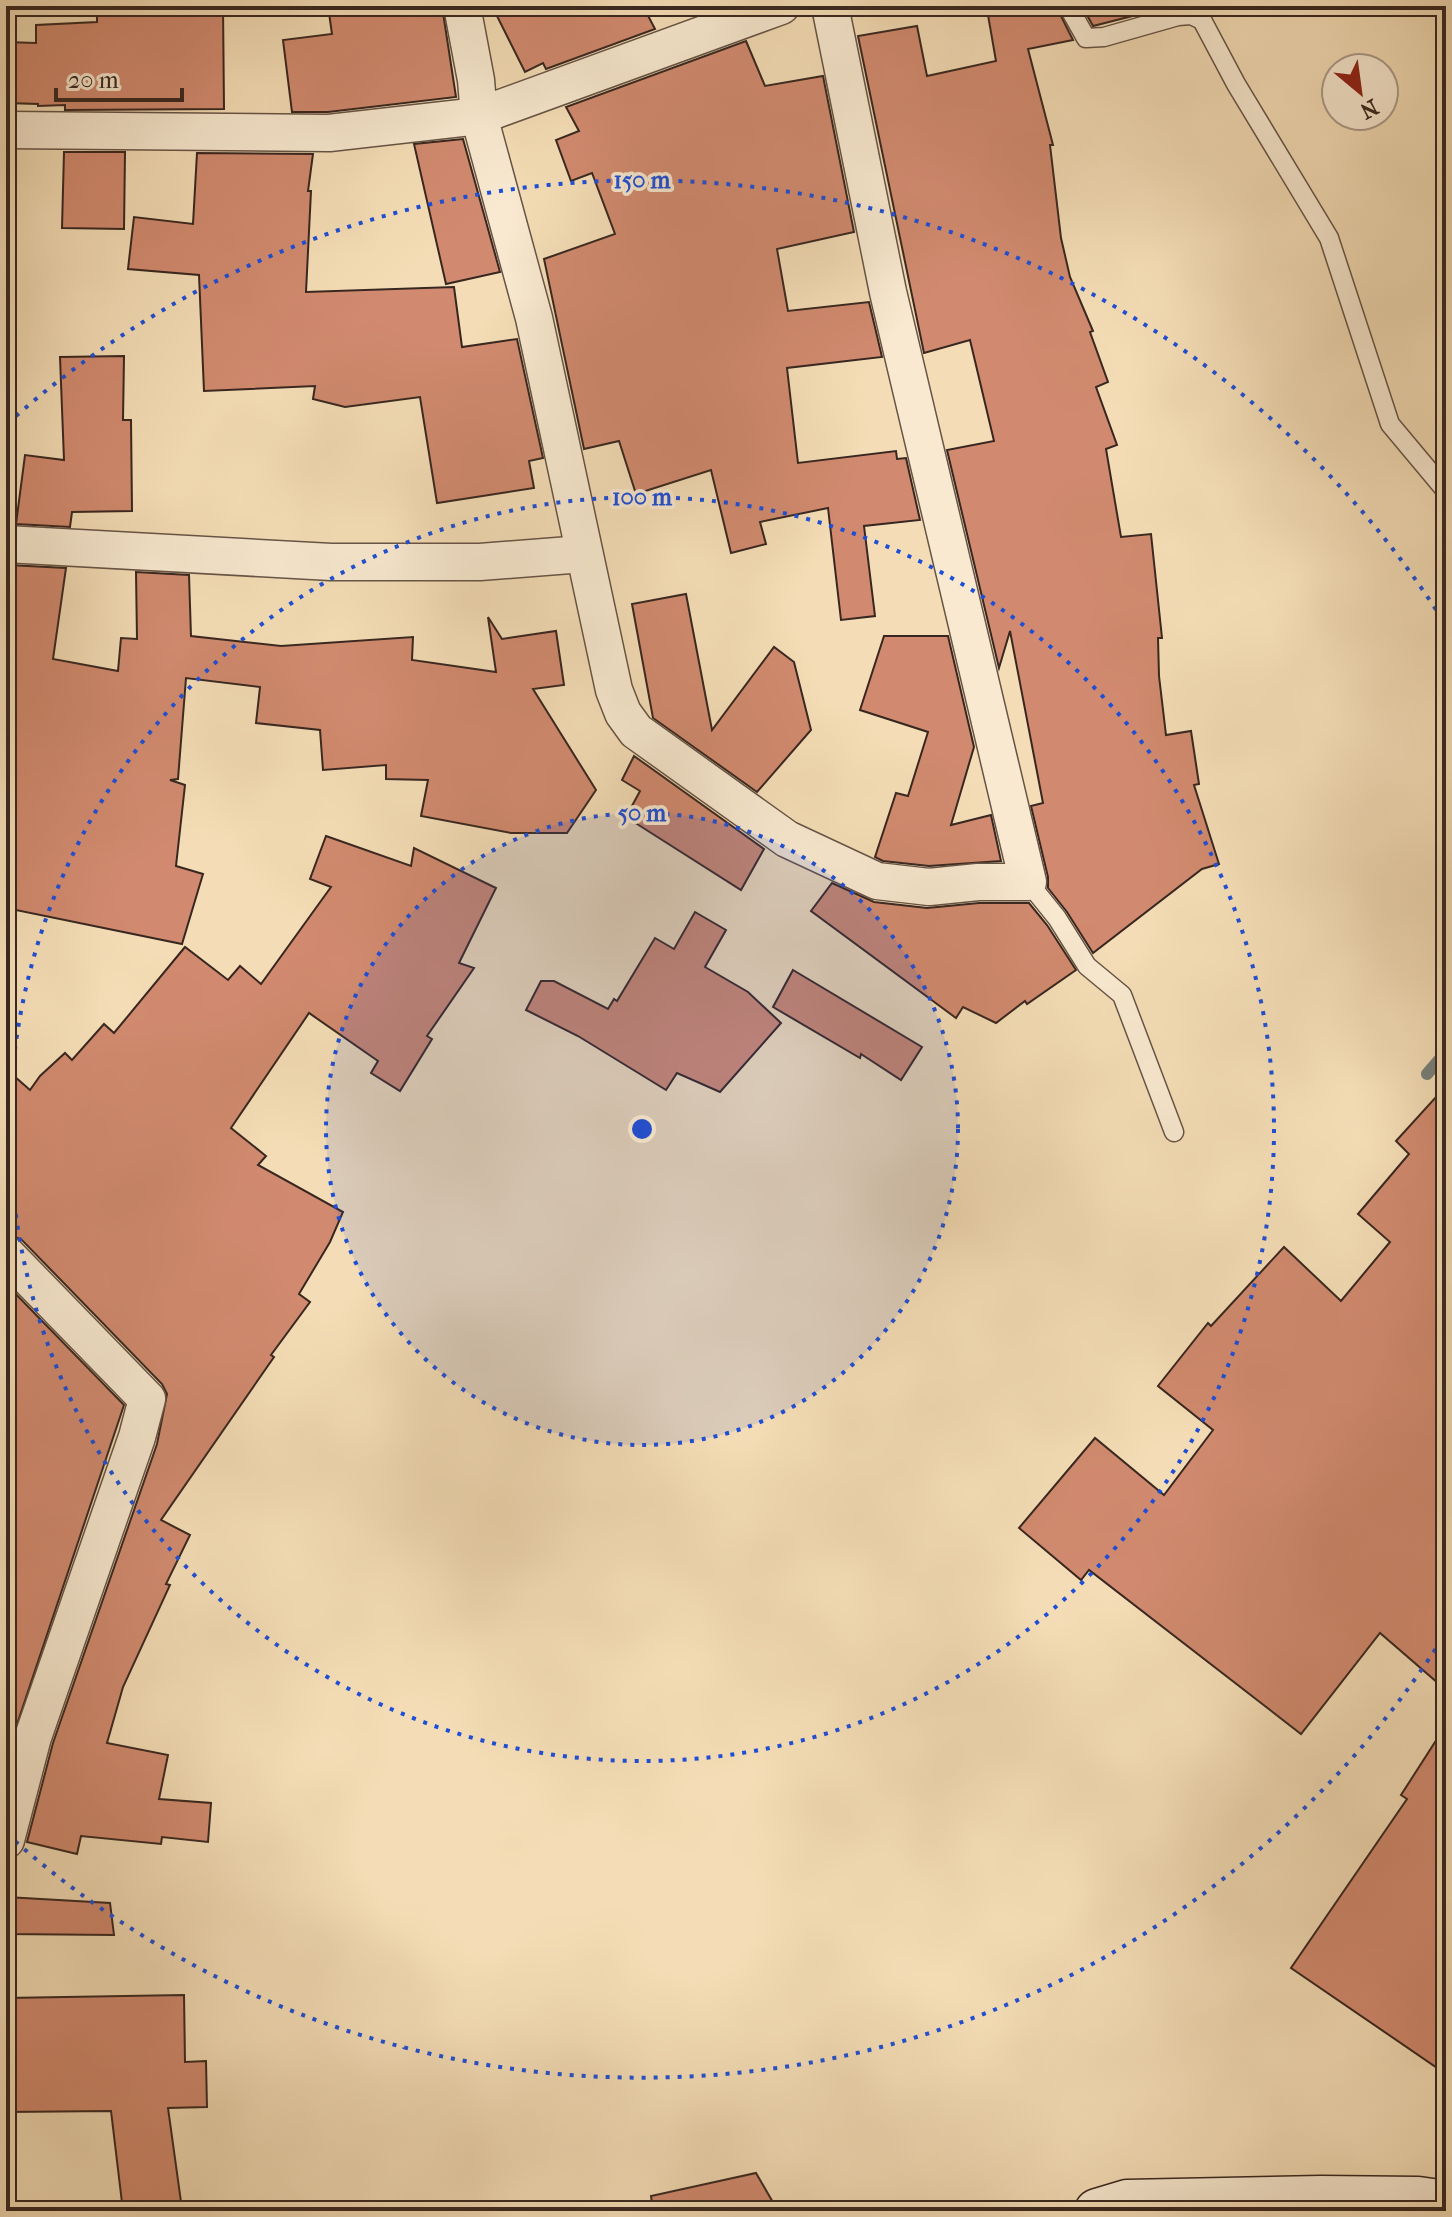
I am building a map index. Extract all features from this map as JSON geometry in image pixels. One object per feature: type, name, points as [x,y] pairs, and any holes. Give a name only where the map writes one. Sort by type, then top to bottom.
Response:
[{"type":"street","points":[[462,6],[476,80],[479,116],[534,318],[583,554],[614,690],[623,713],[636,731],[787,839],[877,881],[929,887],[978,882],[1028,882],[888,292],[830,6]]},
{"type":"street","points":[[6,130],[329,133],[479,116],[781,6]]},
{"type":"street","points":[[6,544],[331,562],[480,562],[583,554]]},
{"type":"street","points":[[6,1254],[147,1399],[137,1437],[33,1737],[6,1840]]},
{"type":"street","points":[[1097,2211],[1127,2202],[1320,2205],[1437,2196]]},
{"type":"lane","points":[[1068,6],[1086,38],[1104,37],[1178,16],[1191,15],[1202,20],[1236,84],[1329,238],[1390,424],[1446,491]]},
{"type":"lane","points":[[1028,882],[1057,918],[1087,966],[1122,995],[1174,1132]]},
{"type":"building","points":[[97,6],[223,6],[224,109],[65,110],[65,105],[6,103],[6,42],[36,43],[36,25],[97,22]]},
{"type":"building","points":[[328,6],[442,6],[456,97],[328,112],[292,112],[283,40],[332,34]]},
{"type":"building","points":[[492,6],[643,6],[655,29],[546,69],[543,63],[525,72]]},
{"type":"building","points":[[1004,6],[1056,6],[1073,40],[1028,49],[1053,145],[1050,145],[1061,238],[1070,277],[1093,331],[1090,332],[1108,382],[1096,387],[1117,445],[1106,449],[1121,537],[1151,534],[1162,638],[1158,638],[1159,676],[1166,735],[1191,731],[1199,784],[1194,785],[1219,864],[1202,869],[1093,953],[1048,888],[1031,806],[1043,803],[1010,631],[999,668],[947,450],[994,441],[970,340],[924,353],[858,36],[917,26],[927,76],[996,61],[988,15],[1007,12]]},
{"type":"building","points":[[1082,6],[1155,6],[1156,10],[1093,26]]},
{"type":"building","points":[[746,41],[765,86],[823,76],[854,232],[777,249],[788,311],[869,302],[882,357],[787,368],[798,463],[896,451],[897,459],[906,458],[920,520],[864,526],[875,616],[841,620],[828,508],[760,522],[766,544],[731,553],[711,470],[636,494],[619,441],[584,449],[544,259],[615,234],[592,173],[571,181],[556,140],[579,131],[566,107]]},
{"type":"building","points":[[463,139],[500,272],[446,284],[414,144]]},
{"type":"building","points":[[64,152],[125,152],[124,229],[62,228]]},
{"type":"building","points":[[197,153],[313,154],[308,191],[311,191],[306,292],[454,287],[462,347],[517,339],[543,458],[529,461],[534,488],[437,503],[420,397],[345,407],[313,399],[315,386],[204,391],[199,275],[128,269],[134,217],[193,224]]},
{"type":"building","points":[[124,356],[123,420],[131,420],[132,511],[72,512],[70,527],[16,524],[25,455],[64,460],[60,357]]},
{"type":"building","points":[[8,565],[66,568],[53,659],[118,671],[121,638],[137,639],[136,572],[189,575],[191,636],[281,646],[413,637],[412,660],[496,672],[488,617],[502,639],[556,631],[564,685],[533,689],[596,790],[567,833],[511,833],[421,816],[428,780],[386,779],[386,765],[323,770],[320,730],[256,723],[260,687],[186,678],[178,779],[170,780],[185,785],[176,866],[203,874],[182,944],[6,908]]},
{"type":"building","points":[[686,594],[712,730],[774,647],[794,662],[811,730],[757,792],[653,718],[632,604]]},
{"type":"building","points":[[884,636],[948,636],[974,747],[951,825],[991,815],[1001,861],[929,866],[883,861],[875,857],[896,793],[908,796],[928,732],[860,710]]},
{"type":"building","points":[[634,756],[764,849],[741,890],[626,817],[640,791],[622,780]]},
{"type":"building","points":[[326,836],[411,866],[414,848],[496,888],[459,963],[474,968],[427,1036],[432,1039],[400,1091],[371,1073],[378,1061],[309,1013],[231,1128],[266,1156],[258,1165],[343,1212],[330,1242],[299,1294],[310,1302],[161,1520],[190,1535],[123,1687],[107,1743],[168,1755],[159,1799],[211,1803],[208,1842],[162,1837],[161,1844],[81,1836],[77,1854],[27,1842],[53,1743],[157,1444],[167,1394],[162,1384],[21,1239],[6,1234],[6,1069],[30,1090],[65,1053],[72,1060],[104,1024],[114,1033],[185,947],[228,980],[240,966],[261,984],[331,887],[310,879]]},
{"type":"building","points":[[832,883],[874,902],[927,908],[979,903],[1029,903],[1076,970],[996,1023],[963,1007],[956,1018],[811,911]]},
{"type":"building","points":[[695,912],[726,930],[705,967],[748,992],[781,1023],[720,1092],[677,1073],[666,1090],[578,1036],[526,1010],[541,981],[554,981],[608,1009],[614,999],[617,1001],[655,938],[674,949]]},
{"type":"building","points":[[793,970],[922,1047],[901,1080],[861,1054],[860,1058],[773,1007]]},
{"type":"building","points":[[1446,1086],[1446,1690],[1380,1633],[1301,1734],[1089,1570],[1081,1580],[1019,1528],[1095,1438],[1164,1495],[1213,1430],[1158,1386],[1208,1323],[1211,1326],[1284,1247],[1341,1301],[1390,1242],[1358,1214],[1409,1154],[1396,1141]]},
{"type":"building","points":[[6,1284],[124,1405],[6,1757]]},
{"type":"building","points":[[1446,1725],[1446,2074],[1291,1968],[1407,1799],[1401,1795]]},
{"type":"building","points":[[6,1897],[110,1903],[114,1935],[6,1934]]},
{"type":"building","points":[[184,1995],[185,2062],[206,2061],[207,2107],[168,2108],[182,2209],[123,2211],[111,2111],[6,2112],[6,1998]]},
{"type":"building","points":[[756,2173],[778,2211],[653,2211],[651,2196]]},
{"type":"waterway","points":[[1427,1074],[1446,1052]]}]
